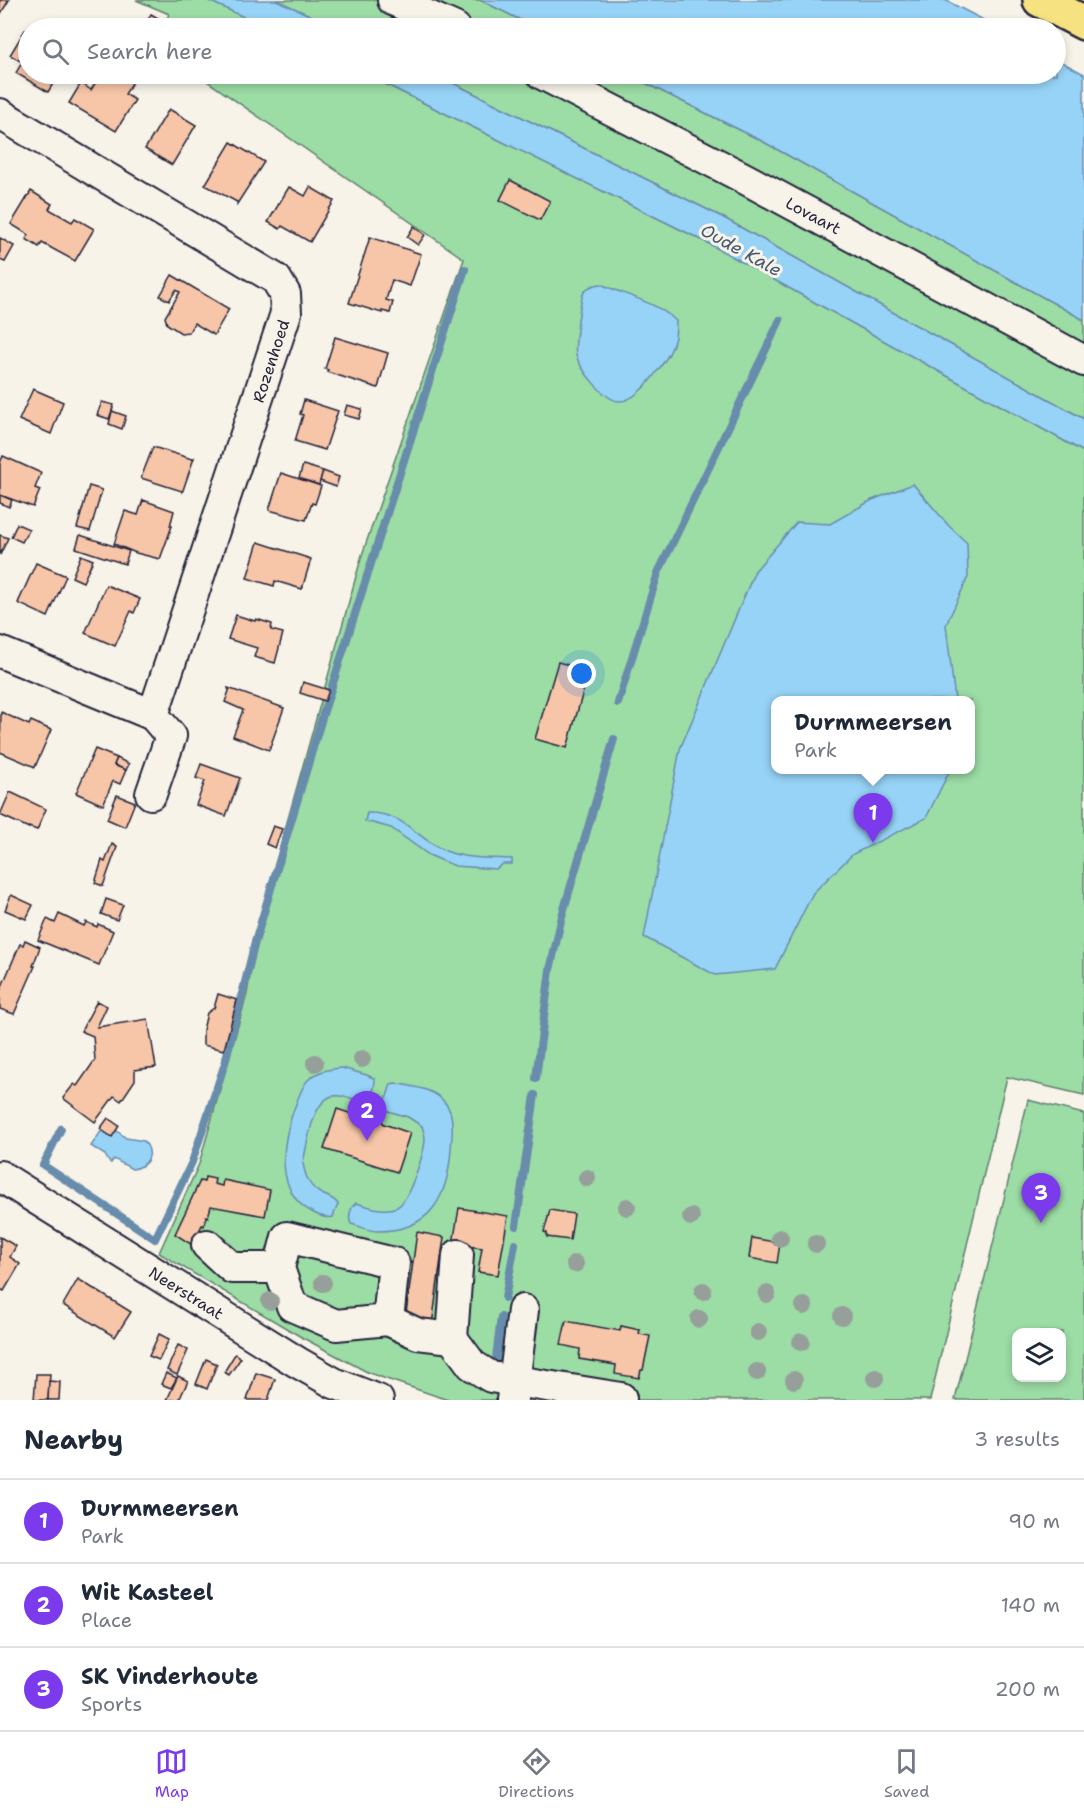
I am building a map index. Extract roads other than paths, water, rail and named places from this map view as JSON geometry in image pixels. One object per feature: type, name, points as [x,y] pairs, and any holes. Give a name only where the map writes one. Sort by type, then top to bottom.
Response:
[{"type":"main road","points":[[1040,0],[1084,24]]},
{"type":"street","points":[[393,0],[433,18]]},
{"type":"street","name":"Lovaart","points":[[561,84],[742,177],[1084,361]]},
{"type":"street","name":"Rozenhoed","points":[[0,114],[276,279],[285,294],[286,313],[153,715]]},
{"type":"street","points":[[0,652],[153,715],[171,736],[151,794]]},
{"type":"street","name":"Neerstraat","points":[[0,1176],[297,1362],[334,1383],[378,1400]]},
{"type":"street","points":[[388,1320],[394,1263],[287,1237],[279,1268],[292,1306],[336,1325],[388,1320],[418,1335],[452,1338]]},
{"type":"street","points":[[207,1245],[232,1268],[279,1268]]},
{"type":"street","points":[[458,1255],[452,1338],[472,1365],[513,1390],[621,1398]]},
{"type":"street","points":[[513,1390],[523,1310]]},
{"type":"street","points":[[297,1362],[310,1314]]},
{"type":"water","points":[[207,0],[276,0],[316,18],[246,18]]},
{"type":"water","points":[[480,0],[945,0],[980,18],[517,18]]},
{"type":"water","points":[[1066,64],[1084,74],[1084,320],[762,141],[647,84],[1066,84]]},
{"type":"water","name":"Oude Kale","points":[[385,84],[455,84],[722,217],[1084,419],[1084,452],[708,243]]},
{"type":"water","points":[[601,284],[659,308],[676,321],[675,338],[666,358],[642,389],[624,401],[613,399],[600,390],[587,375],[576,355],[582,296],[588,288]]},
{"type":"water","points":[[913,484],[949,526],[967,543],[968,577],[946,625],[955,696],[771,696],[771,774],[948,774],[926,818],[853,854],[813,893],[775,969],[715,975],[644,937],[680,749],[755,571],[797,522],[830,524],[872,500]]},
{"type":"water","points":[[367,813],[380,814],[401,821],[426,840],[453,854],[512,859],[512,864],[503,864],[496,869],[455,866],[429,855],[391,828],[365,821]]},
{"type":"water","points":[[342,1068],[367,1075],[375,1079],[375,1082],[374,1089],[366,1102],[333,1096],[326,1099],[315,1114],[303,1163],[306,1177],[313,1188],[332,1198],[338,1204],[333,1217],[328,1218],[312,1212],[291,1192],[286,1180],[284,1151],[294,1109],[306,1083],[319,1073]]},
{"type":"water","points":[[391,1084],[430,1091],[446,1104],[451,1114],[452,1126],[449,1166],[441,1196],[424,1218],[396,1229],[375,1231],[351,1224],[352,1207],[356,1203],[376,1208],[397,1207],[406,1196],[415,1176],[424,1145],[425,1137],[422,1126],[408,1117],[388,1111],[384,1106]]},
{"type":"water","points":[[102,1130],[116,1130],[126,1138],[144,1141],[149,1151],[146,1163],[132,1169],[114,1159],[111,1163],[109,1162],[105,1155],[91,1146]]},
{"type":"waterway","points":[[61,1129],[43,1165],[155,1239],[192,1162],[225,1063],[255,942],[324,711],[465,269]]},
{"type":"waterway","points":[[618,703],[658,573],[780,320]]},
{"type":"waterway","points":[[536,1078],[550,970],[562,916],[614,739]]},
{"type":"waterway","points":[[516,1226],[535,1095]]},
{"type":"waterway","points":[[505,1298],[515,1244]]},
{"type":"waterway","points":[[495,1367],[501,1317]]},
{"type":"place","name":"Durmmeersen","points":[[873,843]]},
{"type":"place","name":"Wit Kasteel","points":[[367,1141]]},
{"type":"place","name":"SK Vinderhoute","points":[[1041,1223]]}]
